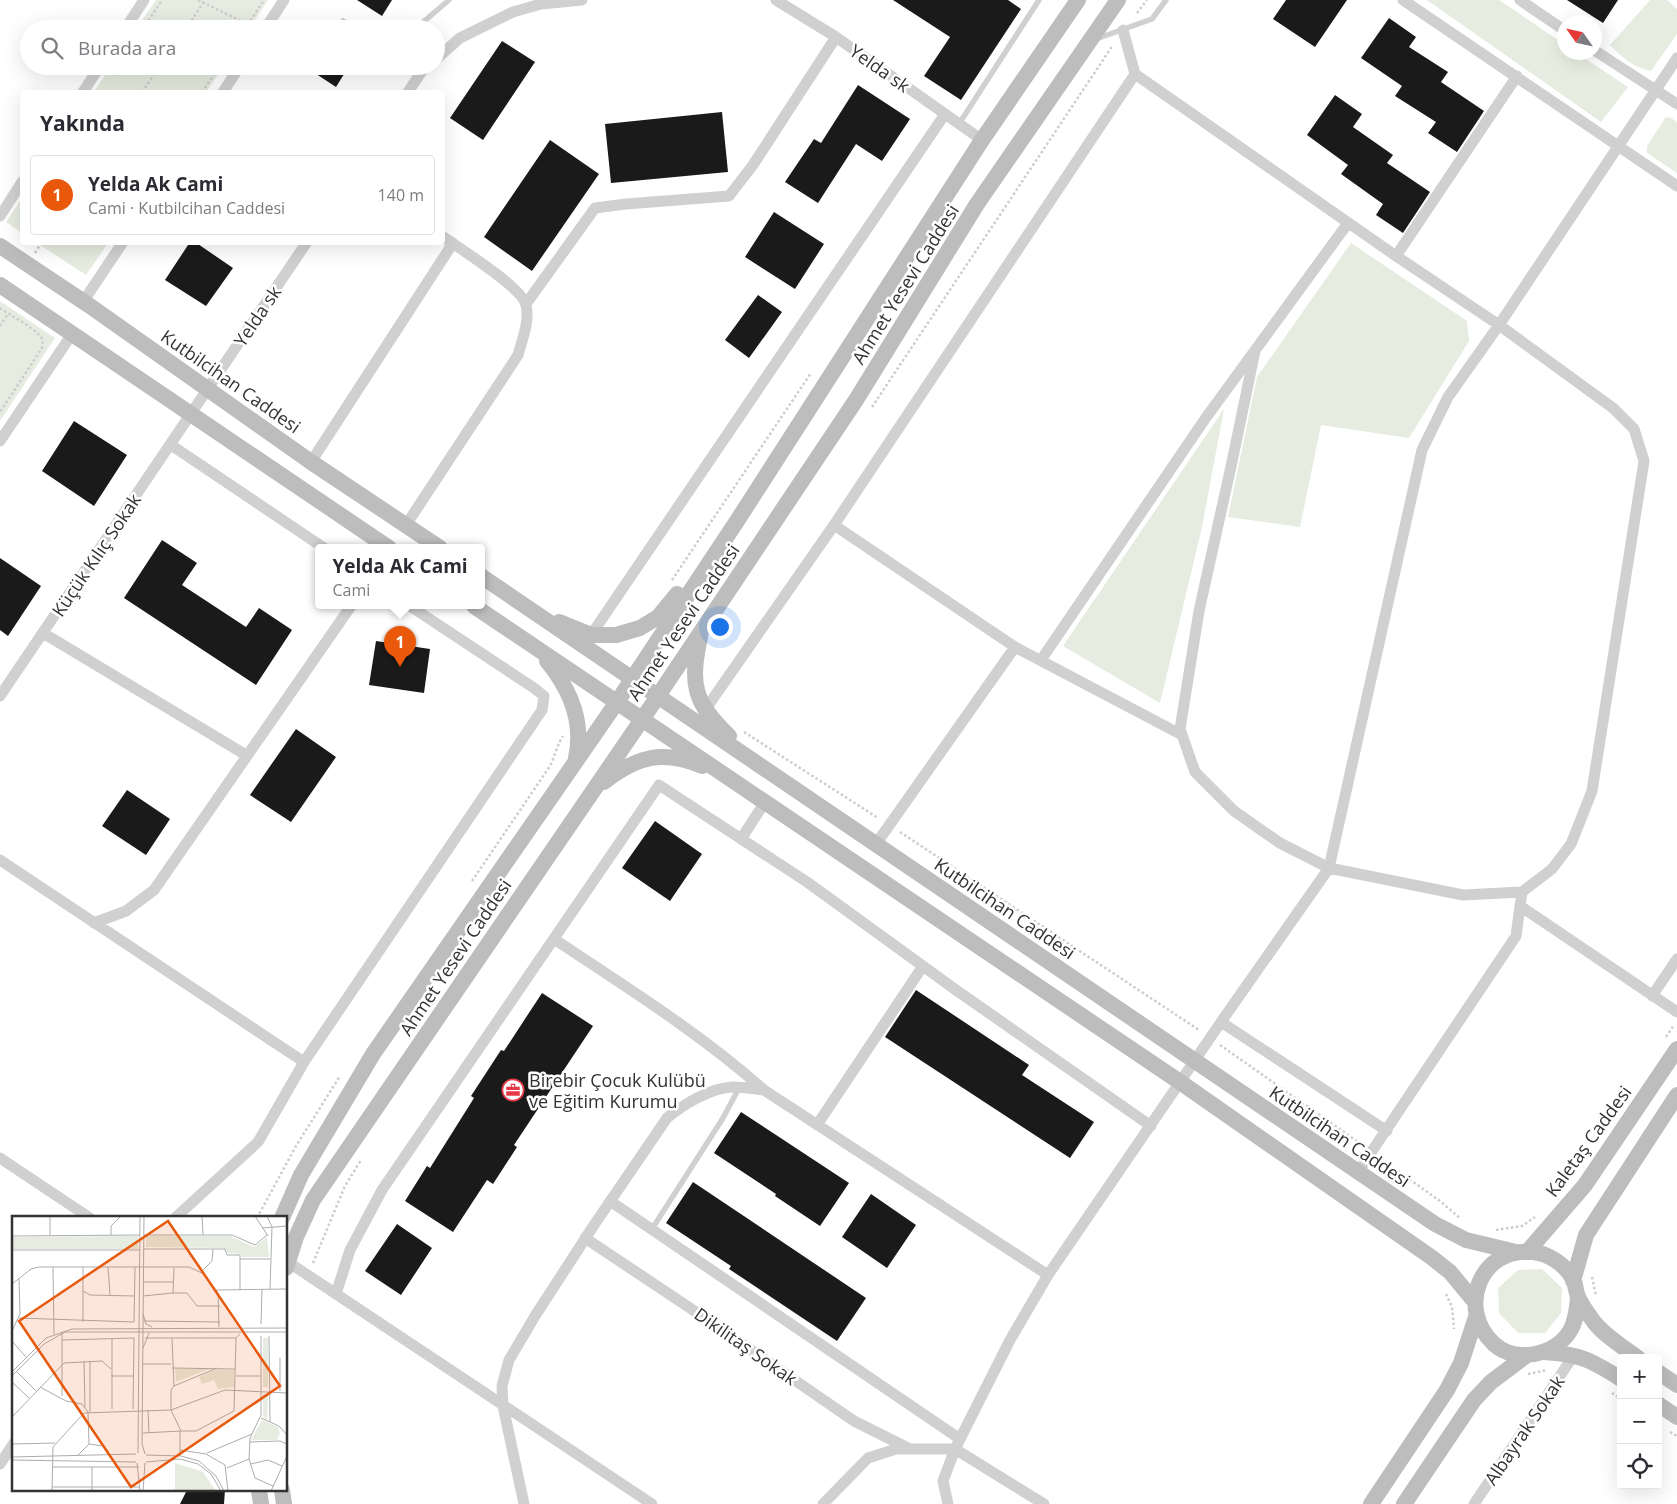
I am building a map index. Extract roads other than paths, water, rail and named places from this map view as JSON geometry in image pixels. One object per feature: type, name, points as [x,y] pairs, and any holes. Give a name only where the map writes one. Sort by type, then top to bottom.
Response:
[{"type":"main road","name":"Ahmet Yesevi Caddesi","points":[[288,1262],[296,1237],[313,1200],[658,696],[856,400],[977,204],[1118,0]]},
{"type":"main road","name":"Ahmet Yesevi Caddesi","points":[[283,1216],[301,1175],[373,1054],[617,702],[738,521],[982,140],[1071,6]]},
{"type":"main road","name":"Kutbilcihan Caddesi","points":[[0,246],[208,388],[311,462],[434,544]]},
{"type":"main road","points":[[0,285],[383,544]]},
{"type":"main road","points":[[531,610],[591,635],[616,635],[640,628],[658,617],[738,521]]},
{"type":"main road","name":"Kutbilcihan Caddesi","points":[[485,579],[1448,1232],[1466,1240],[1522,1252]]},
{"type":"main road","points":[[478,609],[1180,1082],[1431,1257],[1450,1272],[1474,1301]]},
{"type":"main road","points":[[701,631],[694,673],[695,688],[706,710],[716,724],[765,769]]},
{"type":"main road","points":[[537,648],[560,677],[573,707],[578,723],[580,743],[575,763]]},
{"type":"main road","points":[[591,793],[621,769],[635,762],[651,758],[673,758],[688,761],[729,778]]},
{"type":"main road","name":"Kaletaş Caddesi","points":[[1522,1252],[1585,1185],[1677,1049]]},
{"type":"main road","points":[[1573,1281],[1586,1235],[1677,1096]]},
{"type":"main road","points":[[1617,1376],[1592,1360],[1574,1355],[1544,1352],[1527,1355],[1510,1353],[1495,1345],[1484,1333],[1476,1318],[1474,1301],[1478,1284],[1487,1269],[1500,1258],[1522,1252],[1534,1252],[1550,1257],[1564,1267],[1573,1281],[1578,1298],[1595,1323],[1632,1354]]},
{"type":"main road","points":[[1544,1352],[1559,1344],[1570,1331],[1577,1315],[1578,1298]]},
{"type":"main road","points":[[1371,1504],[1447,1390],[1461,1363],[1476,1318]]},
{"type":"main road","points":[[1404,1504],[1474,1400],[1492,1382],[1527,1355]]},
{"type":"main road","points":[[1662,1375],[1677,1385]]},
{"type":"main road","points":[[1662,1407],[1677,1417]]},
{"type":"street","points":[[131,20],[144,0]]},
{"type":"street","points":[[271,20],[284,0]]},
{"type":"street","points":[[510,0],[512,12]]},
{"type":"street","points":[[445,51],[460,38],[512,12],[541,4],[582,0]]},
{"type":"street","name":"Yelda sk","points":[[776,0],[836,37],[982,140]]},
{"type":"street","points":[[1403,0],[1677,186]]},
{"type":"street","points":[[1520,0],[1557,25]]},
{"type":"street","points":[[1123,30],[1135,74],[1348,223],[1499,325],[1613,408],[1634,430],[1644,461],[1592,791],[1571,844],[1552,869],[1522,892],[1463,895],[1329,868],[1280,843],[1234,812],[1195,772],[1180,730],[1199,611],[1255,351]]},
{"type":"street","points":[[526,304],[595,208],[729,196],[753,165],[836,37]]},
{"type":"street","points":[[1602,55],[1677,104]]},
{"type":"street","points":[[948,1504],[942,1481],[958,1444],[1010,1340],[1048,1275],[1329,868],[1422,450],[1448,397],[1499,325],[1677,58]]},
{"type":"street","points":[[706,710],[834,525],[1135,74]]},
{"type":"street","points":[[83,90],[94,75]]},
{"type":"street","points":[[223,90],[234,75]]},
{"type":"street","points":[[409,90],[418,75]]},
{"type":"street","points":[[1396,256],[1516,76]]},
{"type":"street","points":[[591,635],[945,114]]},
{"type":"street","points":[[0,216],[20,185]]},
{"type":"street","points":[[1041,660],[1205,419],[1348,223]]},
{"type":"street","points":[[406,525],[518,355],[526,325],[526,304],[517,290],[445,238]]},
{"type":"street","points":[[311,462],[453,244]]},
{"type":"street","points":[[83,302],[121,245]]},
{"type":"street","name":"Yelda sk","points":[[192,415],[208,388],[305,245]]},
{"type":"street","points":[[0,441],[72,334]]},
{"type":"street","name":"Küçük Kılıç Sokak","points":[[0,696],[192,415]]},
{"type":"street","points":[[171,445],[318,544]]},
{"type":"street","points":[[834,525],[1015,647],[1182,735]]},
{"type":"street","points":[[94,923],[126,911],[154,890],[349,609]]},
{"type":"street","points":[[177,1216],[258,1142],[304,1062],[542,710],[544,696],[534,688],[415,609]]},
{"type":"street","points":[[43,633],[246,755]]},
{"type":"street","points":[[876,844],[1015,647]]},
{"type":"street","points":[[336,1294],[350,1250],[382,1190],[659,784],[807,882],[1151,1126]]},
{"type":"street","points":[[741,839],[765,802]]},
{"type":"street","points":[[0,860],[304,1062]]},
{"type":"street","points":[[1358,1172],[1516,936],[1522,892]]},
{"type":"street","points":[[1520,906],[1677,1012]]},
{"type":"street","points":[[554,939],[733,1062],[764,1090],[1048,1275]]},
{"type":"street","points":[[1652,996],[1677,959]]},
{"type":"street","points":[[817,1125],[923,966]]},
{"type":"street","points":[[1221,1022],[1387,1131]]},
{"type":"street","points":[[524,1504],[503,1406],[502,1386],[509,1360],[585,1238],[667,1118],[679,1108],[706,1093],[732,1087],[764,1090]]},
{"type":"street","points":[[0,1158],[87,1216]]},
{"type":"street","points":[[610,1201],[1044,1504]]},
{"type":"street","name":"Dikilitaş Sokak","points":[[585,1238],[665,1290],[854,1421],[910,1449]]},
{"type":"street","points":[[288,1265],[308,1275],[652,1504]]},
{"type":"street","name":"Albayrak Sokak","points":[[1474,1504],[1574,1355]]},
{"type":"street","points":[[823,1504],[868,1458],[896,1450],[958,1444]]},
{"type":"street","points":[[0,1464],[12,1446]]},
{"type":"lane","points":[[425,20],[449,0]]},
{"type":"lane","points":[[959,124],[1039,0]]},
{"type":"lane","points":[[1089,42],[1152,19],[1166,0]]},
{"type":"lane","points":[[652,1230],[723,1118],[739,1088]]},
{"type":"place","name":"Yelda Ak Cami","points":[[400,667]]},
{"type":"place","name":"Birebir Çocuk Kulübü ve Eğitim Kurumu","points":[[513,1090]]}]
